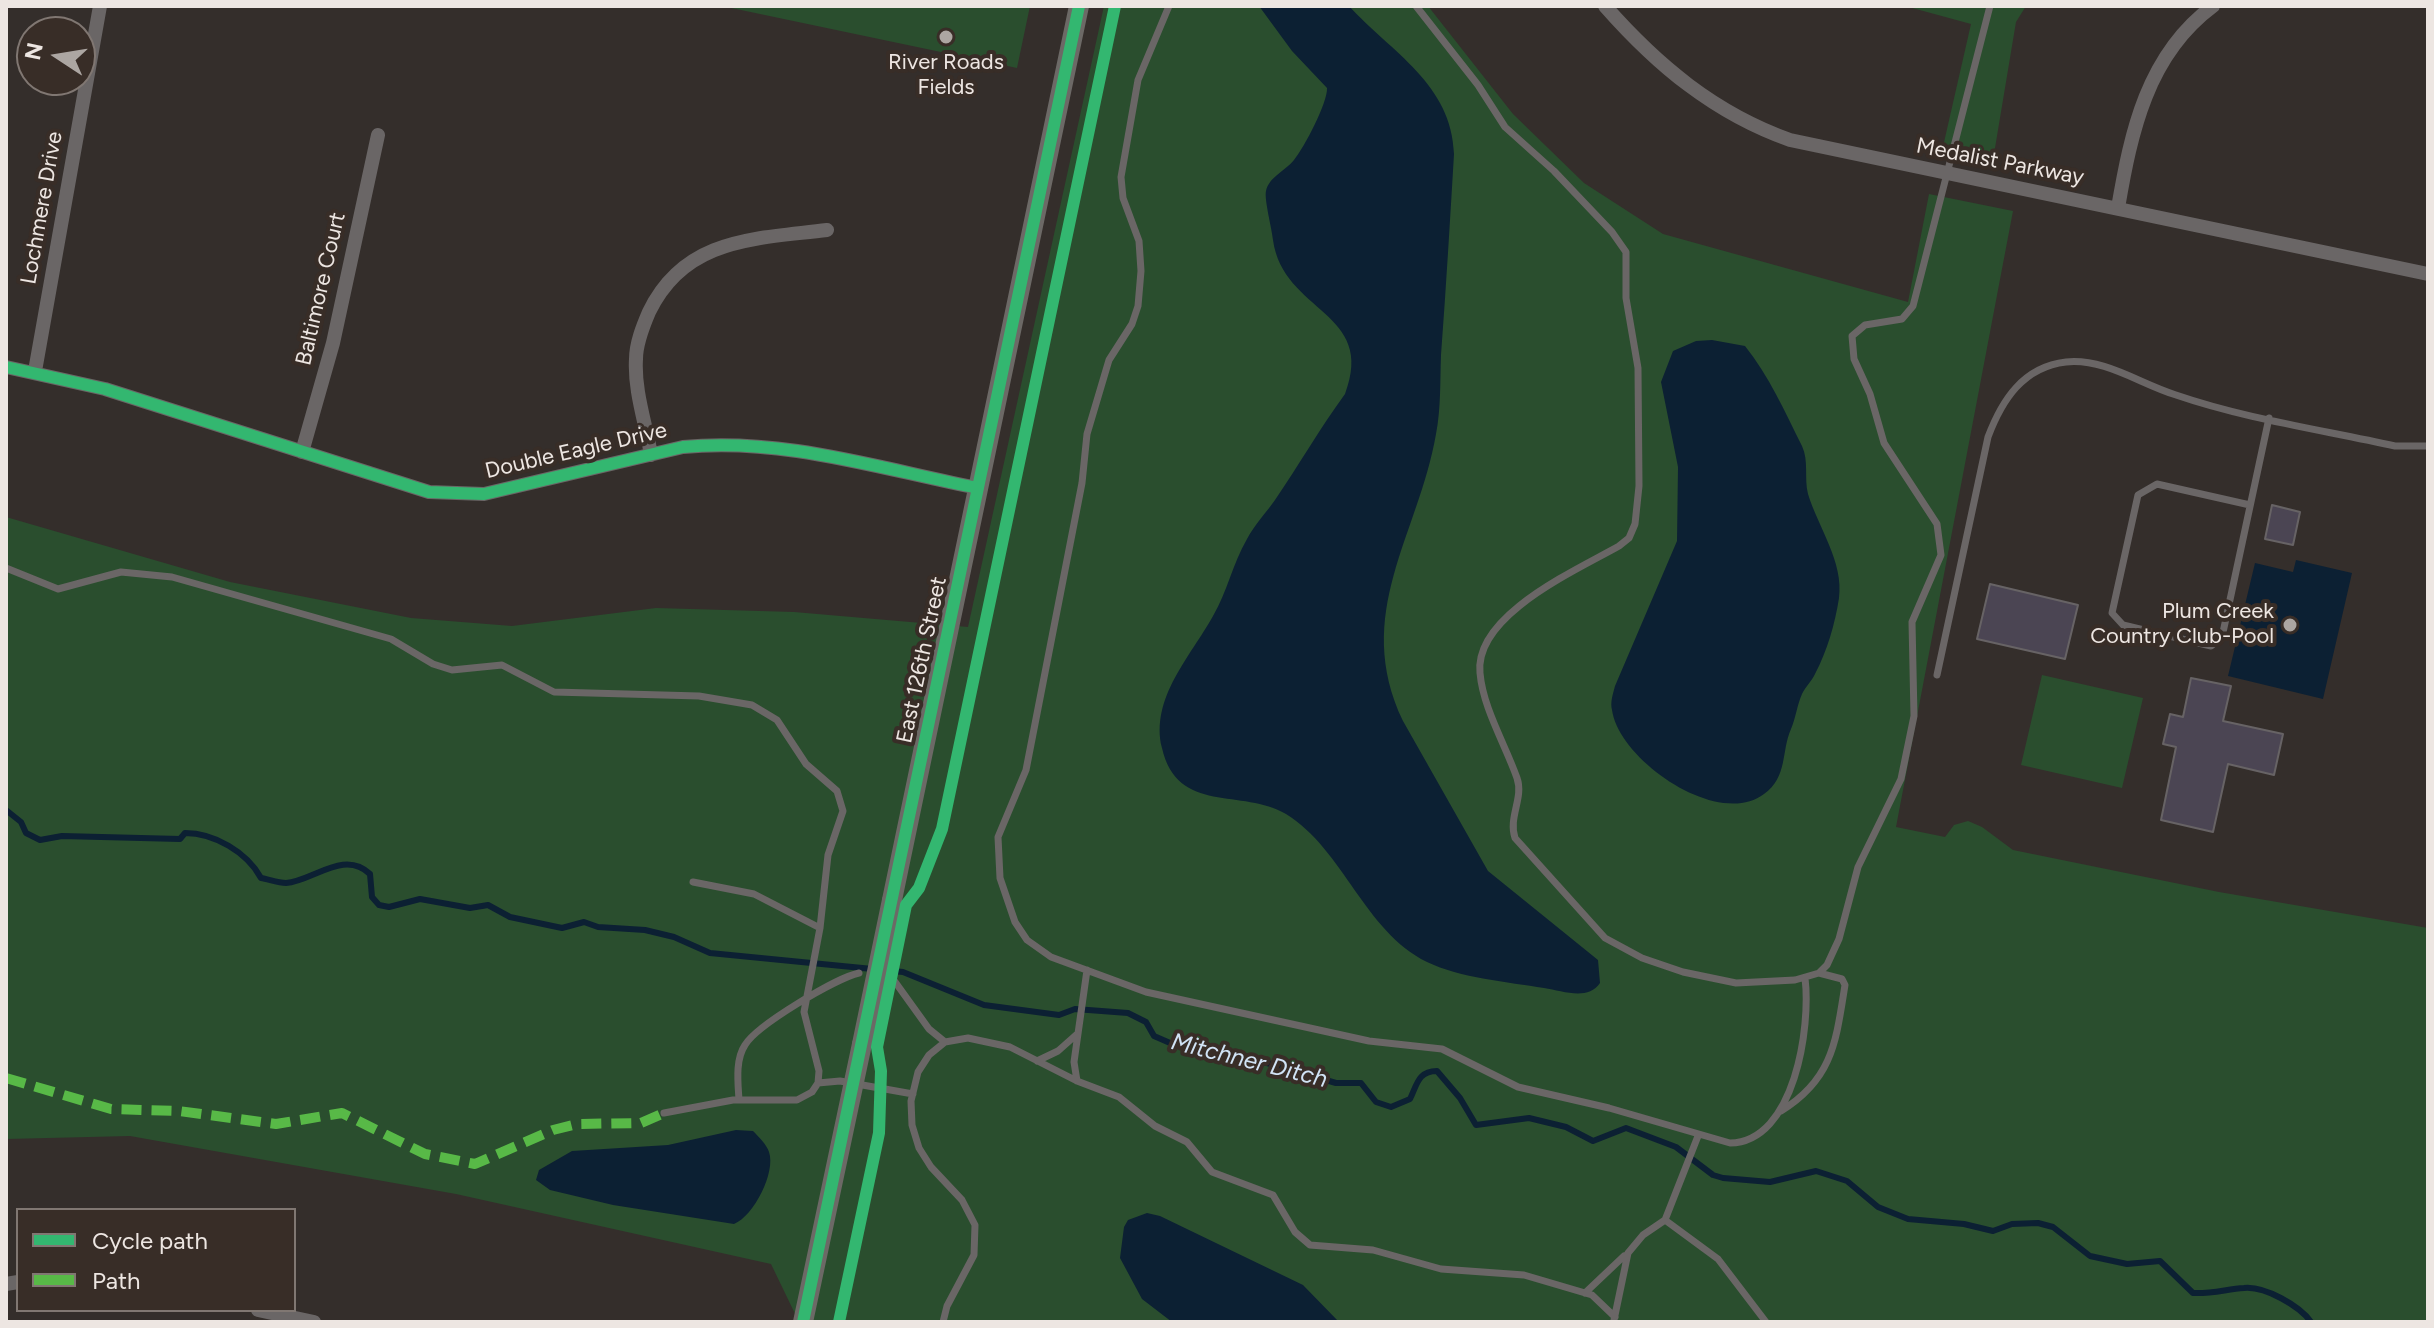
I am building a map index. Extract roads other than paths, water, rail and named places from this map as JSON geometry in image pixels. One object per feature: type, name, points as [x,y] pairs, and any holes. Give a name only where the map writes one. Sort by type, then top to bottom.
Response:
[{"type":"street","name":"Lochmere Drive","points":[[35,371],[100,6]]},
{"type":"street","name":"East 126th Street","points":[[803,1322],[1079,6]]},
{"type":"street","name":"Medalist Parkway","points":[[1605,6],[1638,44],[1675,77],[1756,126],[1811,146],[2428,274]]},
{"type":"street","points":[[2118,208],[2132,136],[2153,75],[2177,40],[2213,6]]},
{"type":"street","name":"Baltimore Court","points":[[302,452],[333,343],[378,135]]},
{"type":"street","points":[[651,455],[635,357],[643,326],[655,301],[672,279],[709,250],[737,241],[827,230]]},
{"type":"street","name":"Double Eagle Drive","points":[[6,367],[105,389],[406,486],[454,495],[521,487],[683,447],[752,445],[786,449],[978,488]]},
{"type":"street","points":[[267,1312],[314,1322]]},
{"type":"lane","points":[[1169,6],[1138,80],[1121,177],[1123,198],[1139,241],[1141,271],[1138,306],[1132,324],[1109,360],[1087,434],[1082,483],[1029,757],[997,846],[1002,891],[1021,932],[1051,957],[1192,1004],[1369,1041],[1442,1049],[1518,1087],[1609,1108],[1698,1136],[1739,1143],[1761,1131],[1789,1095],[1799,1063],[1806,1004],[1805,978]]},
{"type":"lane","points":[[1416,6],[1478,85],[1505,127],[1538,155],[1612,232],[1628,261],[1626,298],[1637,356],[1639,460],[1638,504],[1632,532],[1619,546],[1518,607],[1493,631],[1481,656],[1481,681],[1519,787],[1512,822],[1515,838],[1549,872],[1594,927],[1626,951],[1672,969],[1722,981],[1805,978],[1819,973],[1842,979],[1845,985],[1830,1062],[1804,1095],[1776,1114]]},
{"type":"lane","points":[[1819,973],[1839,939],[1858,867],[1901,779],[1914,716],[1912,622],[1941,555],[1937,524],[1884,443],[1870,394],[1854,359],[1852,336],[1865,325],[1902,319],[1913,306],[1990,6]]},
{"type":"lane","points":[[1937,675],[1988,437],[2002,402],[2019,383],[2050,366],[2084,362],[2106,367],[2176,395],[2269,418],[2395,446],[2428,446]]},
{"type":"lane","points":[[2250,505],[2157,484],[2138,495],[2112,613],[2123,625],[2211,646],[2222,637],[2269,418]]},
{"type":"lane","points":[[6,568],[58,589],[121,572],[159,574],[391,639],[433,664],[452,670],[502,665],[554,692],[676,694],[761,709],[777,720],[806,764],[830,783],[841,799],[842,819],[828,855],[820,928],[804,1021],[819,1071],[818,1083],[812,1092],[797,1100],[739,1100],[664,1113]]},
{"type":"lane","points":[[693,882],[754,894],[820,928]]},
{"type":"lane","points":[[1077,1081],[1074,1062],[1087,970]]},
{"type":"lane","points":[[739,1100],[739,1061],[745,1045],[806,1000],[859,973]]},
{"type":"lane","points":[[893,979],[929,1029],[945,1042]]},
{"type":"lane","points":[[1037,1061],[1058,1051],[1078,1033]]},
{"type":"lane","points":[[943,1322],[947,1306],[974,1255],[975,1225],[962,1200],[931,1167],[919,1148],[912,1125],[913,1094],[923,1062],[945,1042],[982,1040],[1010,1047],[1077,1081],[1119,1097],[1155,1126],[1187,1142],[1220,1176],[1273,1195],[1295,1232],[1310,1245],[1373,1250],[1441,1269],[1509,1272],[1599,1299],[1614,1320]]},
{"type":"lane","points":[[818,1083],[854,1083],[913,1094]]},
{"type":"lane","points":[[1585,1293],[1643,1235],[1665,1220],[1698,1136]]},
{"type":"lane","points":[[1665,1220],[1718,1259],[1766,1322]]},
{"type":"lane","points":[[1614,1320],[1628,1253]]},
{"type":"water","points":[[1259,6],[1349,6],[1431,89],[1451,129],[1454,154],[1439,414],[1427,471],[1386,610],[1384,645],[1389,682],[1403,721],[1488,871],[1598,960],[1600,983],[1589,992],[1567,992],[1484,979],[1427,962],[1405,948],[1387,931],[1306,829],[1269,806],[1196,791],[1182,783],[1170,769],[1162,748],[1162,712],[1175,678],[1218,607],[1250,534],[1345,394],[1352,367],[1349,345],[1339,328],[1293,283],[1280,264],[1266,200],[1270,182],[1294,160],[1309,136],[1324,103],[1327,88],[1292,51]]},
{"type":"water","points":[[1712,340],[1745,346],[1783,407],[1804,452],[1808,494],[1834,558],[1840,585],[1830,637],[1814,677],[1800,698],[1777,780],[1764,794],[1745,802],[1722,803],[1673,784],[1632,749],[1619,729],[1611,707],[1615,686],[1677,541],[1678,467],[1661,382],[1673,351],[1696,341]]},
{"type":"water","name":"Plum Creek Country Club-Pool","points":[[2296,560],[2352,573],[2323,699],[2228,676],[2255,563],[2293,572]]},
{"type":"water","points":[[736,1130],[753,1131],[766,1146],[770,1161],[766,1181],[756,1203],[734,1224],[613,1205],[550,1190],[536,1180],[539,1170],[572,1151],[668,1145]]},
{"type":"water","points":[[1147,1213],[1160,1216],[1303,1285],[1339,1322],[1172,1322],[1142,1299],[1120,1258],[1124,1227],[1128,1220]]},
{"type":"waterway","name":"Mitchner Ditch","points":[[6,810],[21,822],[26,833],[40,840],[62,836],[180,839],[185,833],[207,836],[238,852],[261,878],[286,883],[339,865],[360,867],[370,874],[372,897],[379,905],[389,907],[420,899],[470,908],[488,905],[510,917],[562,928],[584,922],[598,927],[645,930],[674,937],[710,953],[903,972],[984,1005],[1059,1015],[1075,1009],[1128,1013],[1146,1022],[1154,1036],[1177,1046],[1236,1054],[1336,1083],[1361,1083],[1376,1102],[1391,1107],[1410,1099],[1422,1076],[1437,1071],[1460,1098],[1476,1125],[1529,1118],[1566,1127],[1593,1141],[1626,1128],[1676,1147],[1713,1175],[1723,1178],[1770,1182],[1816,1171],[1847,1181],[1878,1207],[1908,1219],[1964,1224],[1993,1231],[2012,1224],[2038,1223],[2053,1227],[2090,1256],[2127,1264],[2160,1261],[2193,1293],[2244,1288],[2262,1290],[2291,1304],[2311,1322]]},
{"type":"place","name":"River Roads Fields","points":[[946,37]]},
{"type":"place","name":"Plum Creek Country Club-Pool","points":[[2290,625]]}]
